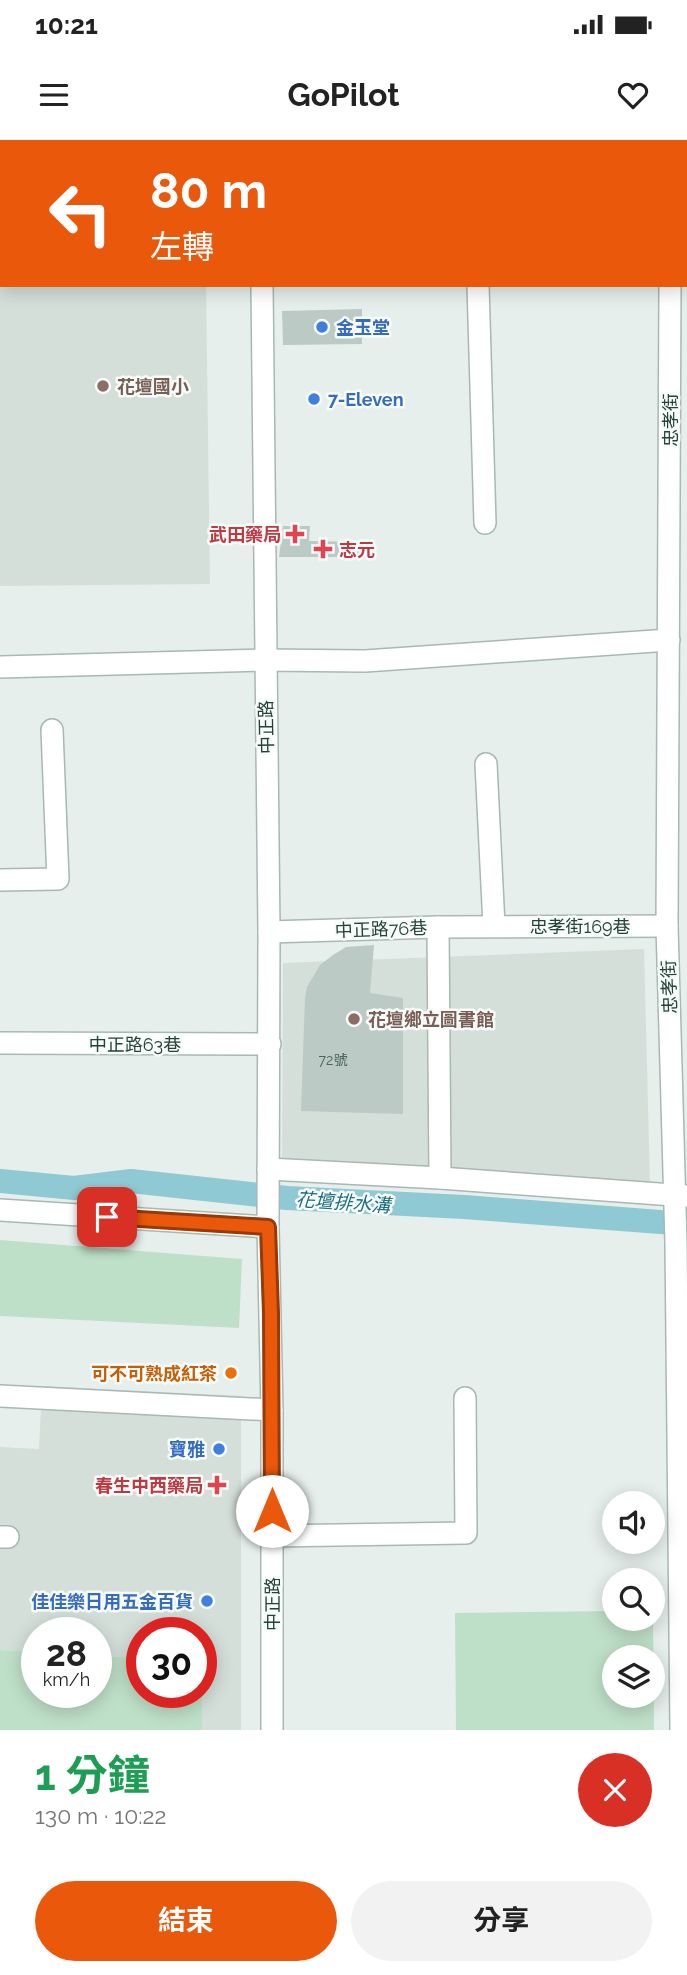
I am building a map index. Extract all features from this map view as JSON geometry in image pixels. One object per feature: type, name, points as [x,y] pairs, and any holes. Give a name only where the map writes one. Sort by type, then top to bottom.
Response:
[{"type":"street","name":"中正路","points":[[262,287],[270,1044],[268,1227],[272,1410],[272,1730]]},
{"type":"street","points":[[478,287],[485,523]]},
{"type":"street","name":"忠孝街","points":[[671,287],[679,316],[679,506],[669,640],[667,926],[680,1250],[681,1730]]},
{"type":"street","points":[[0,667],[265,660],[365,661],[669,640]]},
{"type":"street","points":[[0,880],[58,879],[52,730]]},
{"type":"street","points":[[486,764],[494,926]]},
{"type":"street","name":"忠孝街169巷","points":[[494,926],[667,926]]},
{"type":"street","name":"中正路76巷","points":[[269,932],[494,926]]},
{"type":"street","points":[[438,927],[440,1178]]},
{"type":"street","name":"中正路63巷","points":[[0,1044],[270,1044]]},
{"type":"street","points":[[268,1169],[440,1178],[679,1199]]},
{"type":"street","points":[[0,1210],[268,1227]]},
{"type":"street","points":[[0,1396],[272,1410]]},
{"type":"street","points":[[272,1536],[466,1533],[466,1398]]},
{"type":"shaded area","name":"花壇國小","points":[[0,287],[206,287],[210,584],[0,586]]},
{"type":"shaded area","points":[[644,949],[650,1183],[282,1159],[283,963]]},
{"type":"shaded area","points":[[42,1386],[241,1396],[241,1730],[202,1730],[202,1708],[217,1708],[217,1617],[126,1617],[126,1657],[112,1657],[112,1617],[21,1617],[21,1651],[0,1650],[0,1447],[39,1449]]},
{"type":"green space","points":[[0,1240],[242,1259],[239,1328],[0,1316]]},
{"type":"green space","points":[[602,1611],[602,1631],[653,1631],[653,1645],[602,1645],[602,1708],[654,1708],[654,1730],[456,1730],[455,1613]]},
{"type":"green space","points":[[0,1650],[21,1651],[21,1708],[112,1708],[112,1657],[126,1657],[126,1708],[202,1708],[202,1730],[0,1730]]},
{"type":"building","name":"金玉堂","points":[[362,309],[362,344],[283,345],[282,311]]},
{"type":"building","name":"志元","points":[[283,526],[310,526],[309,541],[368,542],[367,557],[279,557]]},
{"type":"building","name":"花壇鄉立圖書館","points":[[374,945],[370,993],[403,998],[403,1114],[301,1111],[307,987],[320,965],[333,955],[346,947]]},
{"type":"waterway","name":"花壇排水溝","points":[[0,1181],[74,1188],[131,1181],[287,1198],[464,1207],[687,1224]]},
{"type":"place","name":"金玉堂","points":[[322,327]]},
{"type":"place","name":"花壇國小","points":[[103,386]]},
{"type":"place","name":"7-Eleven","points":[[314,399]]},
{"type":"place","name":"武田藥局","points":[[295,534]]},
{"type":"place","name":"志元","points":[[323,549]]},
{"type":"place","name":"花壇鄉立圖書館","points":[[354,1019]]},
{"type":"place","name":"可不可熟成紅茶","points":[[231,1373]]},
{"type":"place","name":"寶雅","points":[[219,1449]]},
{"type":"place","name":"春生中西藥局","points":[[217,1485]]},
{"type":"place","name":"佳佳樂日用五金百貨","points":[[207,1601]]},
{"type":"route","points":[[107,1217],[268,1227],[272,1511]]}]
